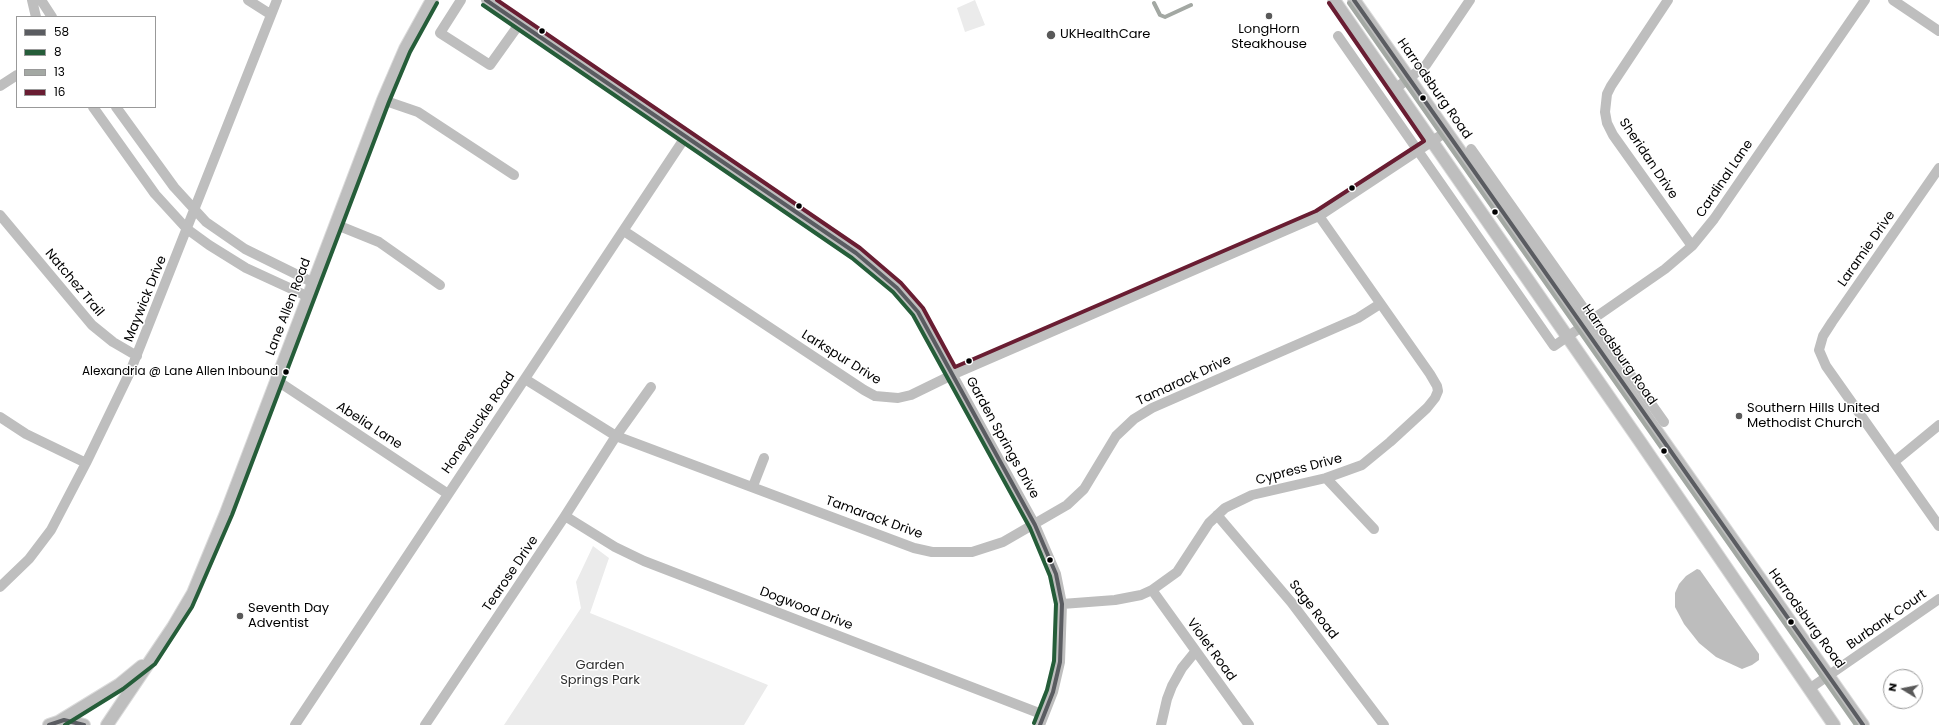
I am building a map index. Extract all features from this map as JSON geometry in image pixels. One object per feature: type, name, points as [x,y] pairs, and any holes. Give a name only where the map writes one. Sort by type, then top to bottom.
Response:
[{"type":"main road","name":"Lane Allen Road","points":[[108,725],[173,627],[192,593],[214,544],[337,225],[383,100],[404,49],[432,0]]},
{"type":"main road","points":[[1334,0],[1834,725]]},
{"type":"main road","name":"Harrodsburg Road","points":[[1354,0],[1410,78],[1581,326],[1863,725]]},
{"type":"main road","points":[[53,723],[120,684],[151,660]]},
{"type":"main road","points":[[53,723],[64,720],[84,725]]},
{"type":"street","points":[[32,0],[36,16]]},
{"type":"street","points":[[41,0],[51,16]]},
{"type":"street","points":[[248,0],[270,14]]},
{"type":"street","name":"Maywick Drive","points":[[0,587],[30,559],[51,530],[86,463],[137,356],[276,0]]},
{"type":"street","points":[[461,0],[440,33],[490,65],[520,24]]},
{"type":"street","name":"Garden Springs Drive","points":[[486,0],[856,253],[898,288],[918,312],[1035,525],[1051,559],[1062,604],[1060,662],[1053,692],[1040,725]]},
{"type":"street","points":[[1395,89],[1426,65],[1470,0]]},
{"type":"street","name":"Sheridan Drive","points":[[1668,0],[1610,86],[1607,94],[1605,112],[1607,123],[1613,134],[1692,246]]},
{"type":"street","name":"Cardinal Lane","points":[[1419,152],[1554,346],[1665,269],[1692,246],[1714,219],[1865,0]]},
{"type":"street","points":[[1893,0],[1939,31]]},
{"type":"street","points":[[1338,36],[1419,152]]},
{"type":"street","points":[[0,86],[16,76]]},
{"type":"street","points":[[383,100],[418,112],[514,175]]},
{"type":"street","points":[[94,108],[155,194],[187,229],[209,245],[246,268],[309,297]]},
{"type":"street","points":[[117,108],[174,187],[206,222],[245,249],[274,265],[314,283]]},
{"type":"street","name":"Larkspur Drive","points":[[624,231],[845,378],[875,396],[898,398],[911,395],[952,375],[1319,216],[1419,152],[1446,132]]},
{"type":"street","name":"Honeysuckle Road","points":[[298,724],[448,494],[686,136]]},
{"type":"street","points":[[1470,149],[1664,422]]},
{"type":"street","name":"Laramie Drive","points":[[1894,462],[1822,360],[1820,346],[1823,336],[1832,322],[1939,168]]},
{"type":"street","name":"Natchez Trail","points":[[0,216],[92,325],[112,342],[137,356]]},
{"type":"street","name":"Cypress Drive","points":[[1062,604],[1115,600],[1141,595],[1152,590],[1177,572],[1204,531],[1217,515],[1233,503],[1252,495],[1326,478],[1362,465],[1427,408],[1437,394],[1437,386],[1430,374],[1319,216]]},
{"type":"street","points":[[337,225],[379,242],[440,285]]},
{"type":"street","name":"Tamarack Drive","points":[[525,379],[616,436],[753,486],[897,542],[932,552],[972,552],[986,548],[1035,525],[1067,505],[1092,480],[1116,436],[1134,419],[1152,408],[1358,318],[1380,304]]},
{"type":"street","name":"Abelia Lane","points":[[276,380],[448,494]]},
{"type":"street","name":"Tearose Drive","points":[[425,725],[565,516],[616,436],[651,386]]},
{"type":"street","points":[[0,417],[26,434],[86,463]]},
{"type":"street","points":[[1939,425],[1894,462],[1939,526]]},
{"type":"street","points":[[753,486],[764,458]]},
{"type":"street","points":[[1326,478],[1374,529]]},
{"type":"street","name":"Sage Road","points":[[1217,515],[1291,602],[1384,725]]},
{"type":"street","name":"Dogwood Drive","points":[[565,516],[620,550],[644,561],[1044,714]]},
{"type":"street","name":"Violet Road","points":[[1152,590],[1249,725]]},
{"type":"street","name":"Burbank Court","points":[[1809,689],[1939,599]]},
{"type":"street","points":[[1161,725],[1172,686],[1182,668],[1196,652]]},
{"type":"green space","points":[[975,0],[985,25],[965,32],[957,8]]},
{"type":"green space","name":"Garden Springs Park","points":[[593,546],[609,558],[590,613],[768,685],[744,725],[504,725],[581,608],[576,582]]},
{"type":"shaded area","points":[[1697,569],[1700,570],[1759,654],[1759,660],[1752,665],[1742,669],[1716,657],[1699,643],[1684,624],[1675,607],[1675,593],[1679,584],[1686,576]]},
{"type":"transit line","name":"58","points":[[486,0],[856,253],[897,288],[918,312],[1035,525],[1056,574],[1062,604],[1060,662],[1053,692],[1040,725]]},
{"type":"transit line","name":"16","points":[[497,0],[860,248],[901,283],[923,308],[955,367],[1316,211],[1424,141],[1329,3]]},
{"type":"transit line","name":"58","points":[[1354,0],[1863,725]]},
{"type":"transit line","name":"8","points":[[65,725],[123,689],[155,664],[192,607],[232,515],[389,102],[410,52],[437,3]]},
{"type":"transit line","name":"13","points":[[1154,3],[1160,15],[1165,17],[1191,5]]},
{"type":"transit line","name":"13","points":[[1349,3],[1856,725]]},
{"type":"transit line","name":"8","points":[[483,5],[852,258],[893,292],[913,315],[1030,528],[1050,576],[1056,604],[1054,661],[1047,690],[1034,723]]},
{"type":"transit line","name":"58","points":[[49,725],[64,720],[84,725]]},
{"type":"place","name":"LongHorn Steakhouse","points":[[1269,16]]},
{"type":"place","name":"UKHealthCare","points":[[1051,35]]},
{"type":"place","name":"Alexandria @ Lane Allen Inbound","points":[[286,372]]},
{"type":"place","name":"Southern Hills United Methodist Church","points":[[1739,416]]},
{"type":"place","name":"Seventh Day Adventist","points":[[240,616]]}]
